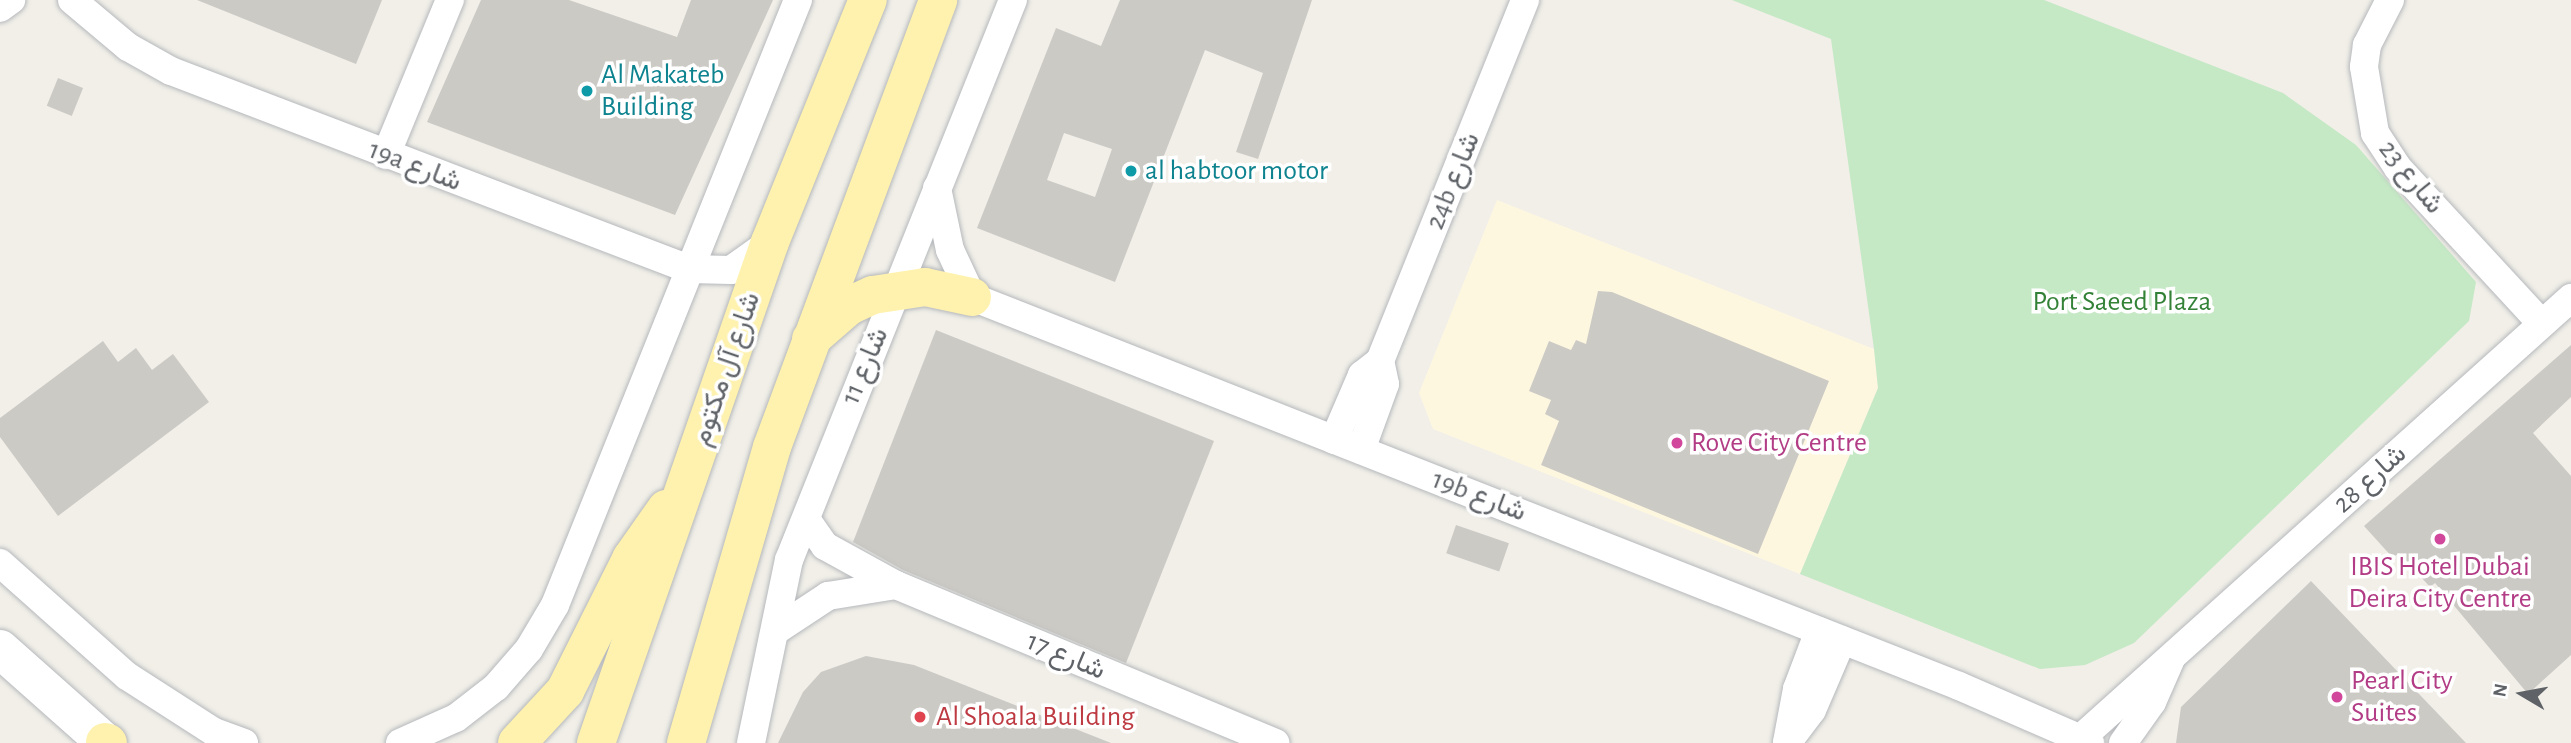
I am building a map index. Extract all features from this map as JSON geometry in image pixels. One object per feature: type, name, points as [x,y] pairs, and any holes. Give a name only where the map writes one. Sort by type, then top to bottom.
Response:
[{"type":"main road","name":"شارع آل مكتوم","points":[[596,743],[770,242],[868,0]]},
{"type":"main road","points":[[686,743],[707,666],[809,341],[938,0]]},
{"type":"main road","points":[[809,341],[849,306],[899,289],[926,287],[972,297]]},
{"type":"main road","points":[[517,743],[565,691],[631,559],[688,484]]},
{"type":"main road","points":[[0,649],[106,743]]},
{"type":"main road","points":[[707,666],[712,743]]},
{"type":"street","points":[[0,8],[11,0]]},
{"type":"street","name":"19a شارع","points":[[72,0],[128,47],[171,71],[689,269],[731,270],[753,260],[770,242]]},
{"type":"street","points":[[386,155],[450,0]]},
{"type":"street","points":[[400,743],[456,718],[496,687],[529,649],[555,605],[798,0]]},
{"type":"street","name":"شارع 11","points":[[751,743],[789,560],[854,390],[899,289],[1013,0]]},
{"type":"street","name":"24b شارع","points":[[1334,440],[1362,375],[1380,361],[1525,0]]},
{"type":"street","name":"شارع 23","points":[[2390,0],[2367,45],[2364,67],[2375,133],[2398,168],[2556,311]]},
{"type":"street","name":"شارع 23","points":[[2401,0],[2382,69],[2392,125],[2412,156],[2556,311]]},
{"type":"street","points":[[937,188],[950,250],[972,297]]},
{"type":"street","name":"19b شارع","points":[[972,297],[1831,635],[2086,740]]},
{"type":"street","name":"شارع 28","points":[[2086,740],[2556,311]]},
{"type":"street","name":"24b شارع","points":[[1361,450],[1385,384],[1380,361]]},
{"type":"street","name":"شارع 17","points":[[806,519],[825,546],[897,585],[1275,743]]},
{"type":"street","points":[[0,563],[127,676],[214,732],[244,743]]},
{"type":"street","points":[[775,631],[828,596],[897,585]]},
{"type":"street","name":"شارع 28","points":[[2123,743],[2152,702],[2170,661]]},
{"type":"shaded area","points":[[1497,200],[1874,349],[1878,388],[1800,574],[1433,429],[1419,393]]},
{"type":"green space","name":"Port Saeed Plaza","points":[[1732,0],[2044,0],[2283,93],[2356,145],[2476,282],[2469,321],[2134,643],[2085,665],[2040,669],[1800,574],[1878,388],[1874,349],[1831,39]]},
{"type":"building","points":[[197,0],[382,0],[356,64]]},
{"type":"building","name":"Al Makateb Building","points":[[481,0],[569,0],[677,37],[691,0],[773,0],[675,215],[427,122]]},
{"type":"building","name":"al habtoor motor","points":[[1120,0],[1312,0],[1258,159],[1236,152],[1263,73],[1205,50],[1115,282],[977,228],[1056,28],[1101,46]],"holes":[[[1064,133],[1112,149],[1095,197],[1047,180]]]},
{"type":"building","points":[[58,78],[83,88],[72,116],[47,106]]},
{"type":"building","name":"Rove City Centre","points":[[1598,291],[1612,292],[1829,381],[1758,554],[1541,465],[1559,421],[1545,414],[1551,400],[1529,391],[1549,341],[1571,350],[1576,340],[1586,344]]},
{"type":"building","points":[[936,330],[1214,441],[1126,663],[903,570],[853,542]]},
{"type":"building","points":[[103,341],[118,362],[136,348],[152,370],[173,354],[209,402],[58,516],[0,437],[0,418]]},
{"type":"building","name":"IBIS Hotel Dubai Deira City Centre","points":[[2571,345],[2571,397],[2533,433],[2571,476],[2571,655],[2528,694],[2435,583],[2430,587],[2399,553],[2393,558],[2364,526]]},
{"type":"building","points":[[1456,525],[1509,543],[1499,572],[1446,553]]},
{"type":"building","points":[[2311,581],[2466,743],[2176,743],[2181,707]]},
{"type":"building","name":"Al Shoala Building","points":[[866,656],[914,665],[1111,743],[778,743],[803,692],[821,672]]},
{"type":"place","name":"Al Makateb Building","points":[[587,91]]},
{"type":"place","name":"al habtoor motor","points":[[1131,171]]},
{"type":"place","name":"Rove City Centre","points":[[1677,443]]},
{"type":"place","name":"IBIS Hotel Dubai Deira City Centre","points":[[2440,539]]},
{"type":"place","name":"Pearl City Suites","points":[[2337,697]]},
{"type":"place","name":"Al Shoala Building","points":[[920,717]]}]
